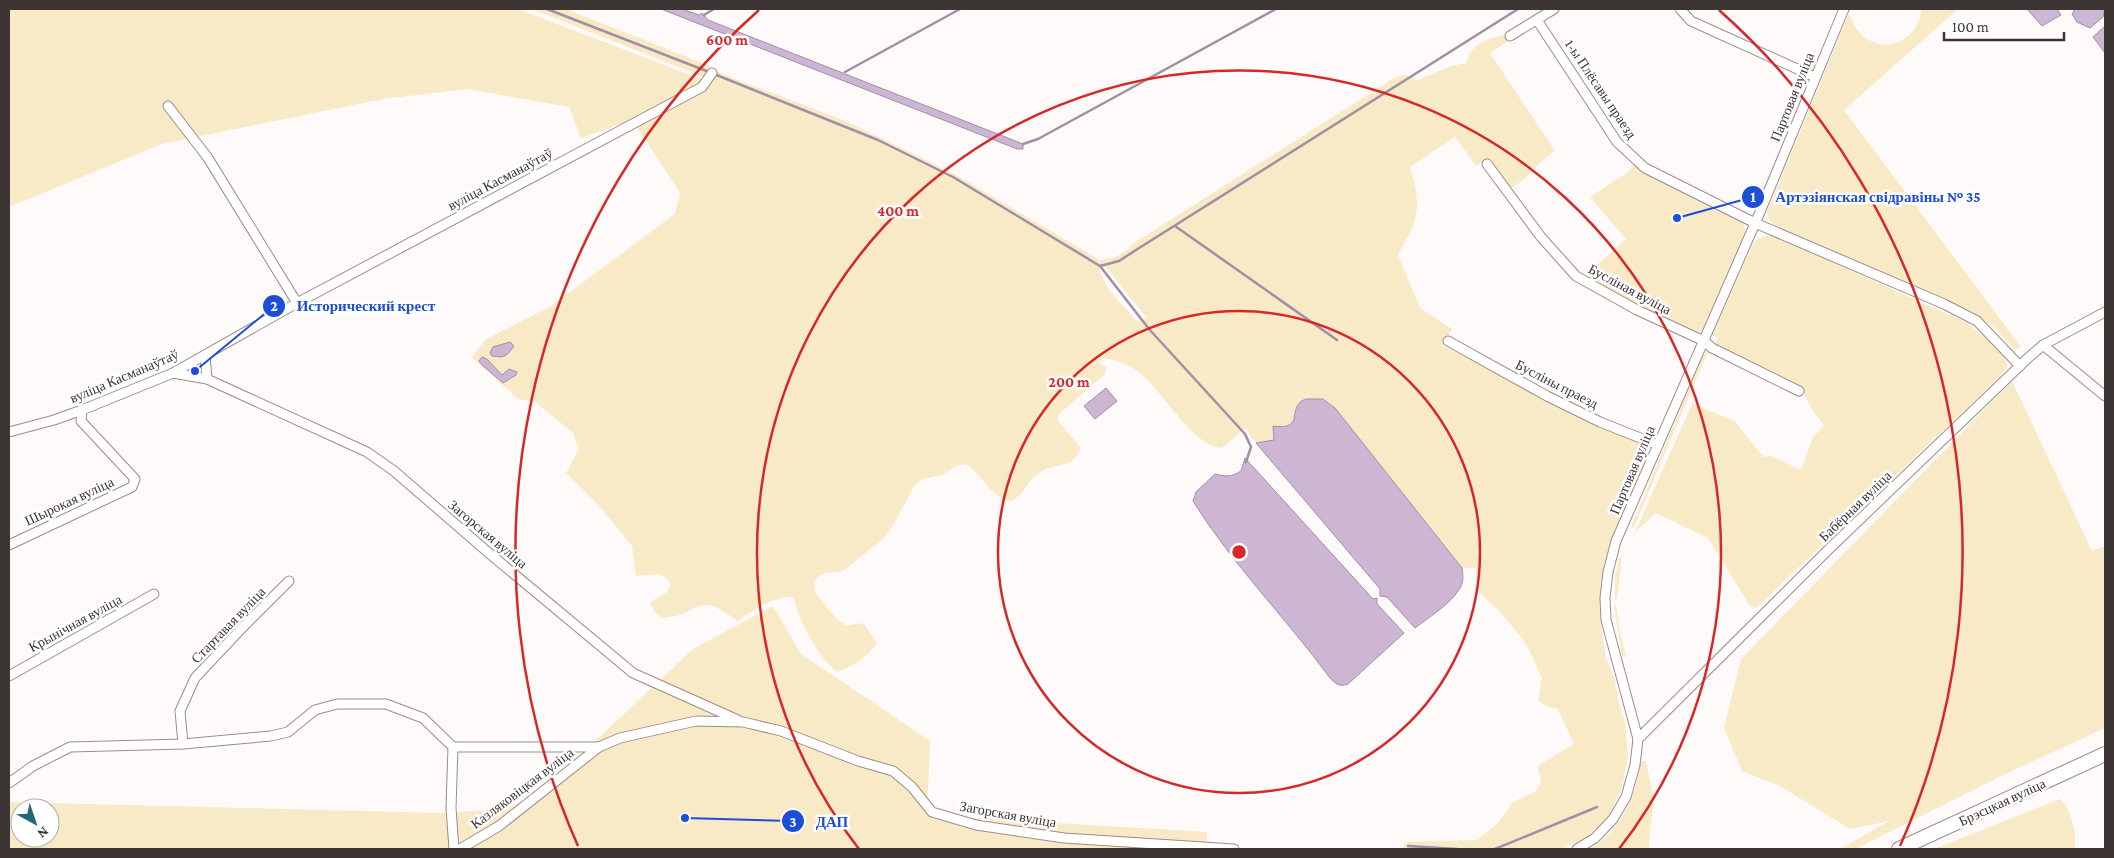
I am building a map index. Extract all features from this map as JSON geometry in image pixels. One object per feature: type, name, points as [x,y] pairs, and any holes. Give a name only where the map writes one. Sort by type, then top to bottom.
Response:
[{"type":"main road","name":"Брэсцкая вуліца","points":[[1899,849],[2105,754]]},
{"type":"street","points":[[1510,36],[1554,9]]},
{"type":"street","points":[[1680,9],[1691,21],[1815,77]]},
{"type":"street","name":"Партовая вуліца","points":[[1638,739],[1606,620],[1605,598],[1608,572],[1616,541],[1704,341],[1844,9]]},
{"type":"street","name":"1-ы Плёсавы праезд","points":[[1537,20],[1618,142],[1632,158],[1656,174],[1754,223]]},
{"type":"street","name":"вуліца Касманаўтаў","points":[[9,432],[82,410],[172,372],[297,303],[702,87],[712,74]]},
{"type":"street","points":[[168,106],[208,158],[297,303]]},
{"type":"street","name":"Бусліная вуліца","points":[[1486,164],[1541,237],[1576,276],[1636,310],[1704,341],[1712,348],[1799,390]]},
{"type":"street","points":[[1754,223],[1944,304],[1977,322],[2020,366]]},
{"type":"street","name":"Бабёрная вуліца","points":[[1638,739],[1828,550],[2020,366],[2044,345],[2105,312]]},
{"type":"street","name":"Бусліны праезд","points":[[1448,341],[1547,396],[1600,422],[1658,444]]},
{"type":"street","points":[[2044,345],[2105,396]]},
{"type":"street","points":[[205,355],[207,379]]},
{"type":"street","name":"Загорская вуліца","points":[[172,372],[207,379],[367,452],[394,471],[633,673],[743,722],[781,731],[858,761],[893,771],[912,787],[932,812],[976,825],[1064,838],[1234,849]]},
{"type":"street","name":"Шырокая вуліца","points":[[9,545],[132,487],[135,479],[81,421],[82,410]]},
{"type":"street","name":"Стартавая вуліца","points":[[183,744],[180,711],[196,678],[289,581]]},
{"type":"street","name":"Крынічная вуліца","points":[[9,676],[154,594]]},
{"type":"street","points":[[9,783],[33,766],[70,747],[183,744],[270,736],[288,732],[315,710],[337,704],[386,704],[423,718],[453,747]]},
{"type":"street","name":"Загорская вуліца","points":[[453,747],[599,747],[620,738],[696,721],[743,722]]},
{"type":"street","points":[[1577,849],[1595,838],[1613,820],[1635,765],[1638,739]]},
{"type":"street","name":"Казляковіцкая вуліца","points":[[453,747],[451,808],[454,849]]},
{"type":"street","name":"Казляковіцкая вуліца","points":[[460,849],[499,826],[599,747]]},
{"type":"shaded area","points":[[9,9],[518,9],[703,80],[715,71],[843,120],[956,175],[1100,260],[1116,257],[1130,248],[1129,246],[1396,77],[1405,75],[1413,77],[1415,81],[1451,66],[1467,63],[1468,56],[1476,46],[1488,39],[1508,34],[1513,38],[1490,53],[1555,151],[1510,188],[1488,159],[1476,166],[1455,137],[1410,167],[1417,208],[1413,226],[1398,255],[1420,308],[1452,329],[1442,346],[1479,363],[1543,398],[1633,440],[1646,449],[1646,462],[1610,544],[1604,565],[1600,596],[1601,626],[1606,658],[1614,677],[1619,704],[1625,722],[1628,758],[1621,791],[1608,817],[1587,837],[1562,849],[1404,849],[1404,845],[1408,842],[1477,840],[1499,822],[1513,802],[1536,791],[1541,782],[1538,766],[1574,744],[1558,709],[1545,706],[1538,700],[1542,678],[1522,638],[1500,612],[1479,592],[1475,568],[1462,568],[1335,408],[1323,399],[1295,408],[1293,423],[1284,428],[1274,440],[1256,443],[1245,428],[1222,448],[1210,445],[1198,437],[1154,387],[1133,368],[1115,360],[1104,358],[1098,363],[1106,367],[1105,374],[1058,415],[1058,421],[1081,448],[1073,460],[1045,469],[1031,480],[1020,495],[1011,501],[998,495],[966,464],[956,466],[942,475],[923,479],[914,486],[894,524],[884,538],[843,571],[825,573],[817,578],[814,584],[815,592],[834,616],[845,626],[863,623],[877,643],[869,653],[854,664],[837,672],[829,665],[810,638],[793,597],[771,601],[737,621],[713,606],[705,605],[685,613],[662,618],[654,611],[650,602],[666,593],[671,586],[668,579],[659,574],[636,576],[632,546],[600,507],[566,473],[579,449],[573,433],[535,402],[518,399],[472,357],[485,340],[551,306],[675,214],[680,193],[632,120],[581,138],[569,107],[467,89],[383,99],[162,144],[9,207]],"holes":[[[1106,267],[1147,318],[1137,321],[1110,290],[1101,276],[1099,268]]]},
{"type":"shaded area","points":[[532,9],[566,9],[710,66],[706,78]]},
{"type":"shaded area","points":[[661,9],[682,9],[699,15],[702,13],[708,20],[1023,144],[1023,149],[1017,149]]},
{"type":"shaded area","points":[[1921,9],[1958,9],[1844,110],[2021,347],[2015,350],[1996,329],[1972,312],[1773,224],[1769,220],[1767,212],[1849,14],[1863,36],[1880,44],[1889,44],[1905,38],[1911,33],[1920,18]]},
{"type":"shaded area","points":[[2027,9],[2057,9],[2061,15],[2042,26]]},
{"type":"shaded area","points":[[2075,9],[2105,9],[2103,17],[2090,28],[2077,22],[2072,14]]},
{"type":"shaded area","points":[[2105,26],[2105,53],[2093,37]]},
{"type":"shaded area","points":[[1634,165],[1650,176],[1743,223],[1744,236],[1704,329],[1696,335],[1634,305],[1588,278],[1592,270],[1626,239],[1590,197],[1628,172]]},
{"type":"shaded area","points":[[1767,235],[1774,236],[1963,321],[1996,347],[2008,366],[1999,377],[1756,608],[1750,606],[1708,538],[1656,513],[1635,532],[1693,402],[1735,421],[1763,457],[1771,456],[1801,470],[1813,437],[1824,426],[1811,408],[1802,389],[1715,345],[1718,338],[1712,335],[1752,246],[1756,240]]},
{"type":"shaded area","points":[[510,342],[514,346],[505,356],[492,356],[490,353],[493,347]]},
{"type":"shaded area","points":[[1708,351],[1634,527],[1632,528],[1702,357]]},
{"type":"shaded area","points":[[482,357],[487,359],[502,375],[509,369],[517,372],[516,375],[503,383],[482,365],[479,361]]},
{"type":"shaded area","points":[[2012,381],[2092,551],[2105,546],[2105,728],[2001,776],[1855,849],[1840,849],[1889,821],[1850,829],[1780,786],[1742,771],[1724,728],[1741,659]]},
{"type":"shaded area","points":[[1106,388],[1117,401],[1095,419],[1084,406]]},
{"type":"shaded area","points":[[1306,399],[1323,399],[1335,408],[1462,568],[1462,583],[1456,594],[1415,628],[1387,597],[1380,596],[1380,589],[1256,443],[1274,440],[1273,426],[1283,427],[1290,425],[1293,422],[1300,402]]},
{"type":"shaded area","points":[[1245,458],[1373,599],[1377,598],[1377,604],[1404,633],[1348,684],[1338,684],[1330,678],[1242,569],[1193,501],[1196,492],[1215,474],[1229,476],[1241,471]]},
{"type":"shaded area","points":[[1622,556],[1617,599],[1615,601],[1615,577],[1619,557]]},
{"type":"shaded area","points":[[1616,605],[1626,657],[1622,655],[1614,606]]},
{"type":"shaded area","points":[[773,606],[801,654],[930,741],[927,815],[1207,832],[1207,849],[9,849],[9,802],[10,848],[60,848],[60,803],[441,813],[507,809],[543,790],[693,649]]},
{"type":"shaded area","points":[[1641,761],[1645,761],[1647,766],[1654,801],[1649,849],[1591,849],[1611,831],[1626,811],[1635,787]]},
{"type":"shaded area","points":[[2060,799],[2067,808],[2072,822],[2075,837],[2074,849],[1934,849]]},
{"type":"waterway","points":[[547,9],[709,72]]},
{"type":"waterway","points":[[704,15],[714,9]]},
{"type":"waterway","points":[[845,72],[960,9]]},
{"type":"waterway","points":[[1023,144],[1038,139],[1276,9]]},
{"type":"waterway","points":[[1100,266],[1119,261],[1518,9]]},
{"type":"waterway","points":[[714,74],[878,140],[953,177],[1100,266],[1149,329],[1245,434],[1251,447],[1246,462]]},
{"type":"waterway","points":[[1175,226],[1337,340]]},
{"type":"waterway","points":[[1495,849],[1597,807]]},
{"type":"waterway","points":[[1408,846],[1457,849]]},
{"type":"place","name":"Артэзіянская свідравіны № 35","points":[[1677,218]]},
{"type":"place","name":"Исторический крест","points":[[195,371]]},
{"type":"place","name":"ДАП","points":[[685,818]]}]
